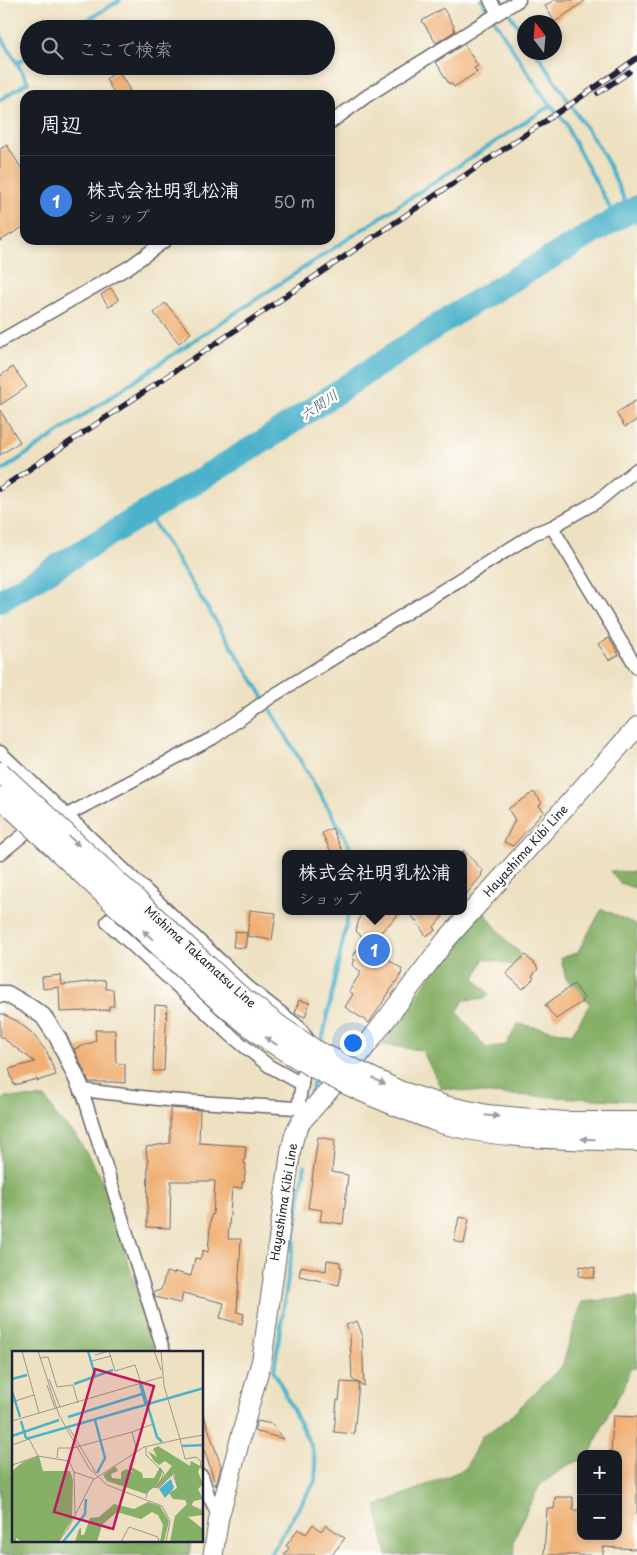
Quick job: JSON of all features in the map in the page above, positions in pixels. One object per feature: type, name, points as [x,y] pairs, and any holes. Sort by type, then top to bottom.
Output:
[{"type":"main road","name":"Hayashima Kibi Line","points":[[213,1555],[219,1517],[262,1359],[291,1149],[305,1108],[354,1062],[446,940],[637,727]]},
{"type":"main road","name":"Mishima Takamatsu Line","points":[[0,772],[238,994],[281,1027],[316,1050],[443,1114],[458,1127],[505,1134],[637,1141]]},
{"type":"main road","name":"Mishima Takamatsu Line","points":[[0,797],[226,1007],[270,1041],[310,1066],[354,1089],[393,1105],[443,1114],[565,1122],[637,1122]]},
{"type":"street","points":[[335,119],[367,96],[505,8],[490,0]]},
{"type":"street","points":[[0,341],[129,267],[159,245]]},
{"type":"street","points":[[0,854],[34,826],[67,815],[212,738],[266,700],[535,533],[552,527],[598,501],[637,469]]},
{"type":"street","points":[[552,527],[637,668]]},
{"type":"street","points":[[0,752],[248,987],[299,1027],[308,1040],[302,1084],[305,1108],[168,1100],[82,1090]]},
{"type":"street","points":[[142,886],[107,922],[234,1038],[268,1066],[302,1084]]},
{"type":"street","points":[[0,994],[7,994],[43,1016],[58,1038],[82,1090],[164,1351]]},
{"type":"street","points":[[204,1482],[219,1517]]},
{"type":"green space","points":[[610,871],[637,872],[637,889],[620,883]]},
{"type":"green space","points":[[602,909],[637,925],[637,1101],[491,1094],[441,1088],[422,1050],[382,1045],[455,941],[483,911],[509,944],[519,951],[520,959],[512,965],[484,958],[475,979],[489,994],[486,998],[464,1000],[457,1012],[486,1048],[506,1045],[518,1024],[572,1034],[590,1004],[566,979],[561,958],[577,953]]},
{"type":"green space","points":[[6,1097],[46,1098],[57,1118],[75,1134],[102,1179],[156,1351],[12,1351],[12,1542],[190,1542],[190,1555],[0,1555],[0,1102]]},
{"type":"green space","points":[[637,1297],[637,1368],[630,1368],[625,1385],[609,1412],[592,1450],[577,1450],[577,1462],[566,1466],[540,1485],[514,1540],[515,1555],[387,1555],[376,1506],[465,1469],[482,1436],[507,1420],[562,1366],[582,1302]]},
{"type":"building","points":[[554,0],[586,0],[562,17],[562,15],[551,15],[545,6]]},
{"type":"building","points":[[443,8],[455,31],[436,43],[422,21]]},
{"type":"building","points":[[464,44],[478,66],[474,68],[477,72],[454,87],[451,83],[449,84],[436,62]]},
{"type":"building","points":[[112,75],[121,75],[130,90],[112,90],[106,79]]},
{"type":"building","points":[[7,145],[20,166],[20,229],[0,241],[0,149]]},
{"type":"building","points":[[111,288],[119,300],[109,307],[101,295]]},
{"type":"building","points":[[165,303],[191,333],[179,343],[154,313]]},
{"type":"building","points":[[13,367],[27,387],[0,405],[0,376]]},
{"type":"building","points":[[637,400],[637,420],[625,427],[616,413]]},
{"type":"building","points":[[0,410],[20,442],[0,455]]},
{"type":"building","points":[[609,638],[619,655],[609,660],[598,644]]},
{"type":"building","points":[[534,792],[542,803],[539,806],[544,811],[513,846],[504,842],[515,820],[508,809]]},
{"type":"building","points":[[332,828],[342,850],[330,850],[322,833]]},
{"type":"building","points":[[467,854],[483,871],[482,875],[467,893]]},
{"type":"building","points":[[250,910],[276,913],[272,940],[247,936]]},
{"type":"building","points":[[360,915],[398,915],[369,944],[356,931]]},
{"type":"building","points":[[412,915],[444,915],[434,927],[436,930],[426,936]]},
{"type":"building","points":[[235,931],[247,933],[245,948],[233,947]]},
{"type":"building","points":[[363,941],[402,969],[402,973],[369,1023],[345,1007],[353,994],[349,991],[361,972],[352,965],[355,960],[352,958]]},
{"type":"building","points":[[525,955],[538,969],[532,976],[534,978],[523,989],[506,974]]},
{"type":"building","points":[[61,975],[62,985],[105,980],[106,989],[113,989],[114,1006],[109,1006],[109,1010],[60,1012],[59,987],[43,989],[42,977]]},
{"type":"building","points":[[574,984],[584,998],[582,1002],[556,1019],[545,1005]]},
{"type":"building","points":[[299,1000],[310,1003],[305,1017],[295,1013]]},
{"type":"building","points":[[155,1005],[167,1006],[164,1071],[153,1071]]},
{"type":"building","points":[[0,1013],[17,1021],[32,1033],[47,1052],[56,1075],[14,1085],[9,1069],[35,1062],[0,1036]]},
{"type":"building","points":[[95,1030],[115,1030],[116,1063],[125,1064],[125,1083],[89,1082],[74,1049],[96,1041]]},
{"type":"building","points":[[170,1108],[200,1110],[199,1143],[246,1146],[244,1183],[242,1182],[242,1188],[232,1188],[228,1239],[241,1239],[237,1312],[244,1314],[242,1324],[220,1318],[224,1303],[183,1293],[181,1303],[155,1297],[154,1292],[161,1290],[166,1272],[191,1276],[195,1258],[200,1259],[203,1250],[208,1252],[211,1215],[213,1215],[215,1181],[171,1181],[170,1228],[147,1227],[148,1159],[146,1147],[170,1143]]},
{"type":"building","points":[[318,1137],[335,1140],[332,1172],[348,1175],[343,1224],[320,1221],[322,1210],[308,1208]]},
{"type":"building","points":[[459,1217],[469,1219],[464,1244],[454,1241]]},
{"type":"building","points":[[327,1260],[340,1262],[340,1267],[342,1267],[339,1285],[299,1276],[301,1266],[326,1271]]},
{"type":"building","points":[[580,1266],[595,1268],[594,1278],[579,1276]]},
{"type":"building","points":[[357,1321],[362,1334],[364,1386],[352,1379],[350,1335],[346,1325]]},
{"type":"building","points":[[341,1382],[359,1383],[354,1434],[334,1432]]},
{"type":"building","points":[[204,1416],[221,1466],[216,1486],[204,1449]]},
{"type":"building","points":[[613,1416],[637,1417],[637,1549],[603,1547],[603,1555],[544,1555],[547,1508],[554,1509],[555,1497],[573,1497],[573,1510],[577,1510],[577,1540],[622,1540],[622,1450],[611,1450]]},
{"type":"building","points":[[257,1421],[272,1424],[284,1439],[254,1431]]},
{"type":"building","points":[[313,1524],[321,1531],[326,1525],[345,1538],[332,1555],[284,1555],[289,1548],[286,1546],[298,1529],[306,1534]]},
{"type":"waterway","points":[[88,20],[120,0]]},
{"type":"waterway","points":[[481,0],[543,96],[567,124],[570,134],[616,219]]},
{"type":"waterway","points":[[501,0],[517,25]]},
{"type":"waterway","points":[[0,34],[20,68]]},
{"type":"waterway","points":[[541,60],[604,155],[630,212],[637,222]]},
{"type":"waterway","points":[[0,100],[28,82],[24,75]]},
{"type":"waterway","points":[[0,472],[199,337],[551,105]]},
{"type":"waterway","name":"六間川","points":[[0,601],[265,440],[461,310],[637,207]]},
{"type":"waterway","points":[[147,512],[259,690],[351,850]]},
{"type":"waterway","points":[[321,1046],[348,915]]},
{"type":"waterway","points":[[311,1094],[315,1074]]},
{"type":"waterway","points":[[270,1555],[315,1481],[316,1466],[312,1448],[274,1371],[305,1165]]},
{"type":"railway","points":[[0,489],[637,58]]},
{"type":"railway","points":[[598,93],[629,72]]},
{"type":"place","name":"株式会社明乳松浦","points":[[374,950]]}]
